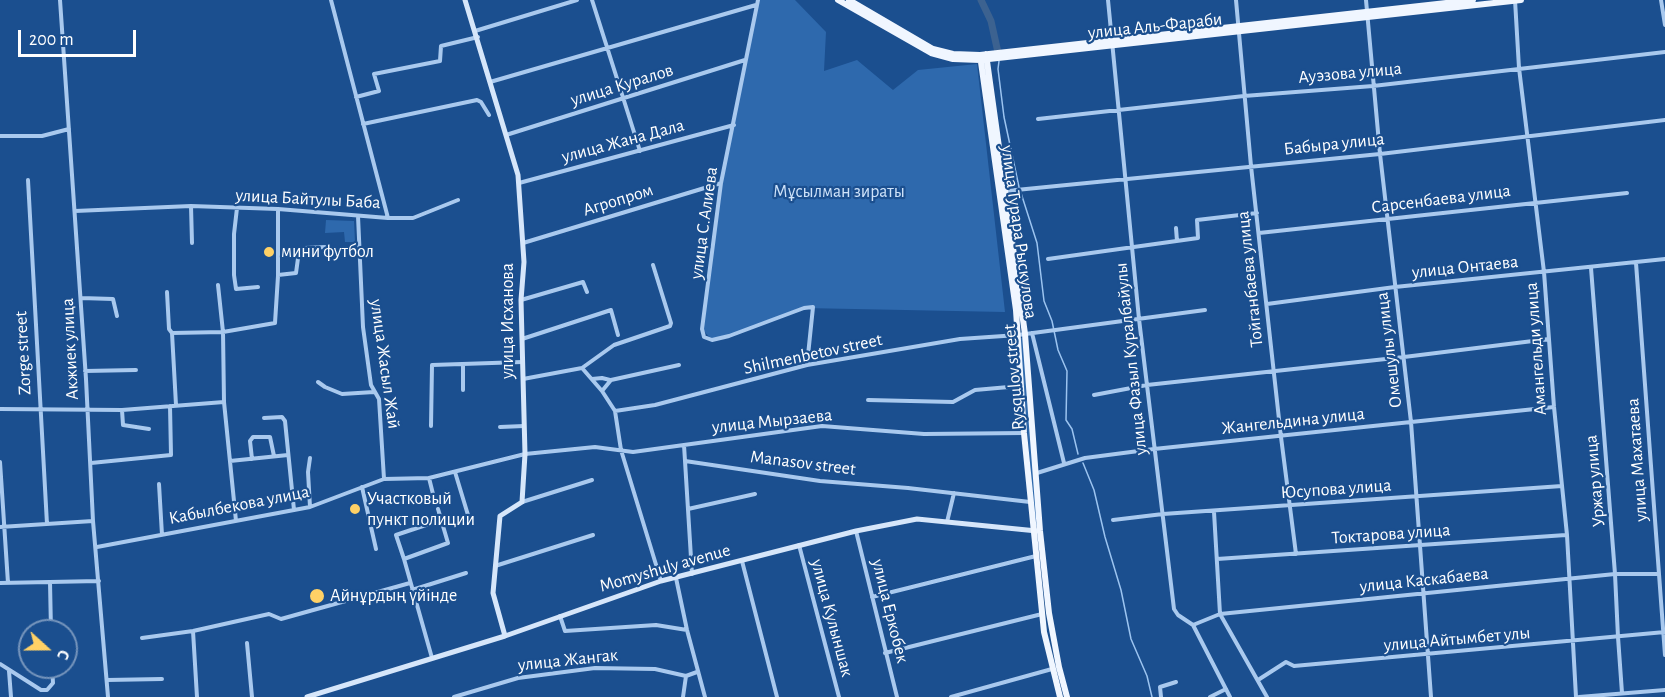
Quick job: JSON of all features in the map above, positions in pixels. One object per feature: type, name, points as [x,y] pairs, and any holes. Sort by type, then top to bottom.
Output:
[{"type":"main road","name":"улица Исханова","points":[[465,0],[519,183],[524,262],[521,300],[525,454],[522,502]]},
{"type":"main road","points":[[838,0],[931,53],[953,59],[987,57]]},
{"type":"main road","points":[[849,0],[933,48],[953,54],[987,57]]},
{"type":"main road","name":"улица Аль-Фараби","points":[[987,57],[1473,0]]},
{"type":"main road","name":"улица Аль-Фараби","points":[[1368,14],[1521,0]]},
{"type":"main road","name":"Rysqulov street","points":[[987,57],[1025,334],[1041,531],[1052,629],[1067,697]]},
{"type":"main road","name":"улица Турара Рыскулова","points":[[987,57],[1025,334],[1021,386],[1026,450]]},
{"type":"main road","name":"Rysqulov street","points":[[1026,450],[1032,531],[1044,632],[1060,697]]},
{"type":"main road","points":[[505,636],[493,593],[500,516],[522,502]]},
{"type":"main road","name":"Momyshuly avenue","points":[[307,697],[505,636],[661,581],[856,531],[917,519],[1041,531]]},
{"type":"main road","points":[[1044,632],[1052,629]]},
{"type":"street","name":"Акжиек улица","points":[[60,0],[81,298],[93,521],[108,697]]},
{"type":"street","name":"улица Байтулы Баба","points":[[75,211],[191,206],[278,209],[388,218],[331,0]]},
{"type":"street","points":[[356,97],[379,91],[374,74],[440,61],[441,46],[578,0]]},
{"type":"street","points":[[592,0],[640,151]]},
{"type":"street","name":"улица Фазыл Куралбайулы","points":[[1108,0],[1139,319],[1174,609],[1178,615],[1193,625],[1230,697]]},
{"type":"street","name":"Тойганбаева улица","points":[[1236,0],[1251,166],[1296,554]]},
{"type":"street","name":"Омешулы улица","points":[[1366,0],[1380,154],[1411,422],[1431,697]]},
{"type":"street","name":"Амангельди улица","points":[[1515,0],[1519,68],[1544,272],[1567,535],[1577,697]]},
{"type":"street","points":[[1661,0],[1665,25]]},
{"type":"street","points":[[490,82],[757,2]]},
{"type":"street","name":"улица С.Алиева","points":[[757,2],[721,183],[702,329],[705,337],[712,340],[729,336],[804,308],[813,307],[807,365]]},
{"type":"street","name":"Ауэзова улица","points":[[1038,119],[1244,96],[1373,86],[1665,52]]},
{"type":"street","name":"улица Куралов","points":[[506,135],[745,60]]},
{"type":"street","points":[[363,124],[477,100],[481,102],[489,115]]},
{"type":"street","name":"Бабыра улица","points":[[1006,191],[1380,154],[1665,120]]},
{"type":"street","name":"улица Жана Дала","points":[[519,183],[734,125]]},
{"type":"street","points":[[0,136],[42,136],[69,129]]},
{"type":"street","name":"Zorge street","points":[[28,180],[47,524]]},
{"type":"street","name":"Агропром","points":[[523,243],[721,183]]},
{"type":"street","name":"Сарсенбаева улица","points":[[1259,233],[1627,194]]},
{"type":"street","points":[[388,218],[413,218],[458,200]]},
{"type":"street","points":[[191,206],[192,243]]},
{"type":"street","points":[[237,208],[234,234],[236,289],[258,287]]},
{"type":"street","points":[[172,333],[223,332],[275,323],[278,209]]},
{"type":"street","points":[[1048,259],[1198,238],[1197,220],[1257,213]]},
{"type":"street","name":"улица Жасыл Жай","points":[[358,216],[363,327],[371,385],[379,399],[384,479]]},
{"type":"street","points":[[1176,228],[1177,241]]},
{"type":"street","points":[[278,275],[296,273],[298,251],[305,248],[326,247]]},
{"type":"street","name":"улица Онтаева","points":[[1267,304],[1395,287],[1665,259]]},
{"type":"street","name":"улица Махатаева","points":[[1636,263],[1665,655]]},
{"type":"street","points":[[523,379],[582,368],[614,345],[670,326],[653,265]]},
{"type":"street","name":"Уржар улица","points":[[1591,268],[1616,574],[1617,637],[1622,693]]},
{"type":"street","points":[[521,300],[583,282],[587,292]]},
{"type":"street","points":[[218,285],[223,332],[224,402],[236,521]]},
{"type":"street","points":[[167,292],[176,405]]},
{"type":"street","points":[[81,298],[113,299],[117,316]]},
{"type":"street","points":[[521,339],[611,310],[618,335]]},
{"type":"street","name":"Shilmenbetov street","points":[[615,411],[655,405],[807,365],[960,339],[1025,334],[1205,310]]},
{"type":"street","points":[[1025,334],[1064,463]]},
{"type":"street","points":[[1094,395],[1274,370],[1549,339]]},
{"type":"street","points":[[431,426],[432,365],[522,362]]},
{"type":"street","points":[[463,364],[463,390]]},
{"type":"street","points":[[592,379],[611,380],[679,365]]},
{"type":"street","points":[[582,368],[602,391],[615,411],[621,450],[661,581]]},
{"type":"street","points":[[85,371],[135,370]]},
{"type":"street","points":[[602,391],[611,380]]},
{"type":"street","points":[[318,382],[342,394],[374,392]]},
{"type":"street","points":[[868,400],[953,402],[975,390],[1021,386]]},
{"type":"street","points":[[0,410],[122,410],[224,402]]},
{"type":"street","points":[[91,464],[171,455],[170,406]]},
{"type":"street","name":"Жангельдина улица","points":[[1037,473],[1085,458],[1154,449],[1554,407]]},
{"type":"street","points":[[122,410],[123,425],[149,429]]},
{"type":"street","points":[[264,418],[282,417],[285,422],[294,510]]},
{"type":"street","points":[[500,427],[524,426]]},
{"type":"street","name":"улица Мырзаева","points":[[525,454],[595,447],[633,452],[822,426],[924,434],[1024,433]]},
{"type":"street","points":[[252,459],[250,441],[253,437],[270,437],[274,456]]},
{"type":"street","points":[[684,445],[692,574]]},
{"type":"street","points":[[230,461],[288,454]]},
{"type":"street","name":"Кабылбекова улица","points":[[97,547],[310,507],[384,479],[429,478],[525,454]]},
{"type":"street","points":[[310,458],[308,472],[310,507]]},
{"type":"street","name":"Manasov street","points":[[685,461],[820,481],[1030,502]]},
{"type":"street","points":[[0,462],[2,527],[8,583]]},
{"type":"street","points":[[454,472],[468,515]]},
{"type":"street","points":[[429,478],[434,498]]},
{"type":"street","points":[[522,502],[592,480]]},
{"type":"street","points":[[159,484],[162,535]]},
{"type":"street","name":"Юсупова улица","points":[[1113,520],[1163,514],[1562,486]]},
{"type":"street","points":[[362,488],[376,549]]},
{"type":"street","points":[[947,522],[954,493]]},
{"type":"street","points":[[688,509],[755,494]]},
{"type":"street","points":[[404,559],[448,543],[438,509]]},
{"type":"street","points":[[1214,512],[1220,614],[1267,697]]},
{"type":"street","points":[[432,659],[396,535],[441,520]]},
{"type":"street","points":[[2,527],[93,521]]},
{"type":"street","name":"улица Еркобек","points":[[856,531],[897,697]]},
{"type":"street","points":[[495,566],[593,535]]},
{"type":"street","name":"Токтарова улица","points":[[1217,560],[1567,535]]},
{"type":"street","name":"улица Кулыншак","points":[[799,546],[839,697]]},
{"type":"street","points":[[872,597],[1036,556]]},
{"type":"street","points":[[742,561],[777,697]]},
{"type":"street","points":[[412,590],[466,573]]},
{"type":"street","name":"улица Каскабаева","points":[[1193,625],[1220,614],[1616,574],[1659,574]]},
{"type":"street","points":[[676,578],[697,672],[705,697]]},
{"type":"street","points":[[0,583],[99,581]]},
{"type":"street","points":[[50,582],[51,619]]},
{"type":"street","points":[[142,638],[269,614],[281,620],[410,583]]},
{"type":"street","points":[[885,653],[1042,614]]},
{"type":"street","points":[[560,615],[565,631],[656,625],[687,630]]},
{"type":"street","points":[[193,630],[197,697]]},
{"type":"street","name":"улица Айтымбет улы","points":[[1258,680],[1286,662],[1294,666],[1664,632]]},
{"type":"street","points":[[247,643],[252,697]]},
{"type":"street","points":[[0,663],[18,676]]},
{"type":"street","name":"улица Жангак","points":[[454,697],[518,678],[595,668],[655,669],[686,676]]},
{"type":"street","points":[[951,697],[1052,669]]},
{"type":"street","points":[[9,671],[11,697]]},
{"type":"street","points":[[683,697],[686,676],[697,672]]},
{"type":"street","points":[[22,679],[41,690],[50,689],[53,679]]},
{"type":"street","points":[[107,680],[162,679]]},
{"type":"street","points":[[1161,697],[1160,687],[1176,682]]},
{"type":"street","points":[[1210,697],[1226,689]]},
{"type":"street","points":[[1577,697],[1665,690]]},
{"type":"green space","name":"Мұсылман зираты","points":[[758,0],[795,0],[826,32],[824,71],[857,60],[893,90],[918,70],[977,64],[1005,312],[804,308],[729,336],[712,340],[702,329],[721,183]]},
{"type":"green space","points":[[326,220],[354,221],[355,242],[345,242],[344,232],[325,233]]},
{"type":"green space","points":[[1020,338],[1023,338],[1039,526],[1035,526]]},
{"type":"waterway","points":[[981,0],[991,21],[999,57]]},
{"type":"waterway","points":[[999,61],[1004,117],[1019,187]]},
{"type":"waterway","points":[[1021,193],[1037,243],[1044,301],[1052,321],[1058,350],[1067,371],[1066,420],[1072,429],[1078,454]]},
{"type":"waterway","points":[[1083,463],[1094,490],[1121,590],[1131,639],[1147,676],[1152,697]]},
{"type":"place","name":"мини футбол","points":[[269,252]]},
{"type":"place","name":"Участковый пункт полиции","points":[[355,509]]},
{"type":"place","name":"Айнұрдың үйінде","points":[[317,596]]}]
